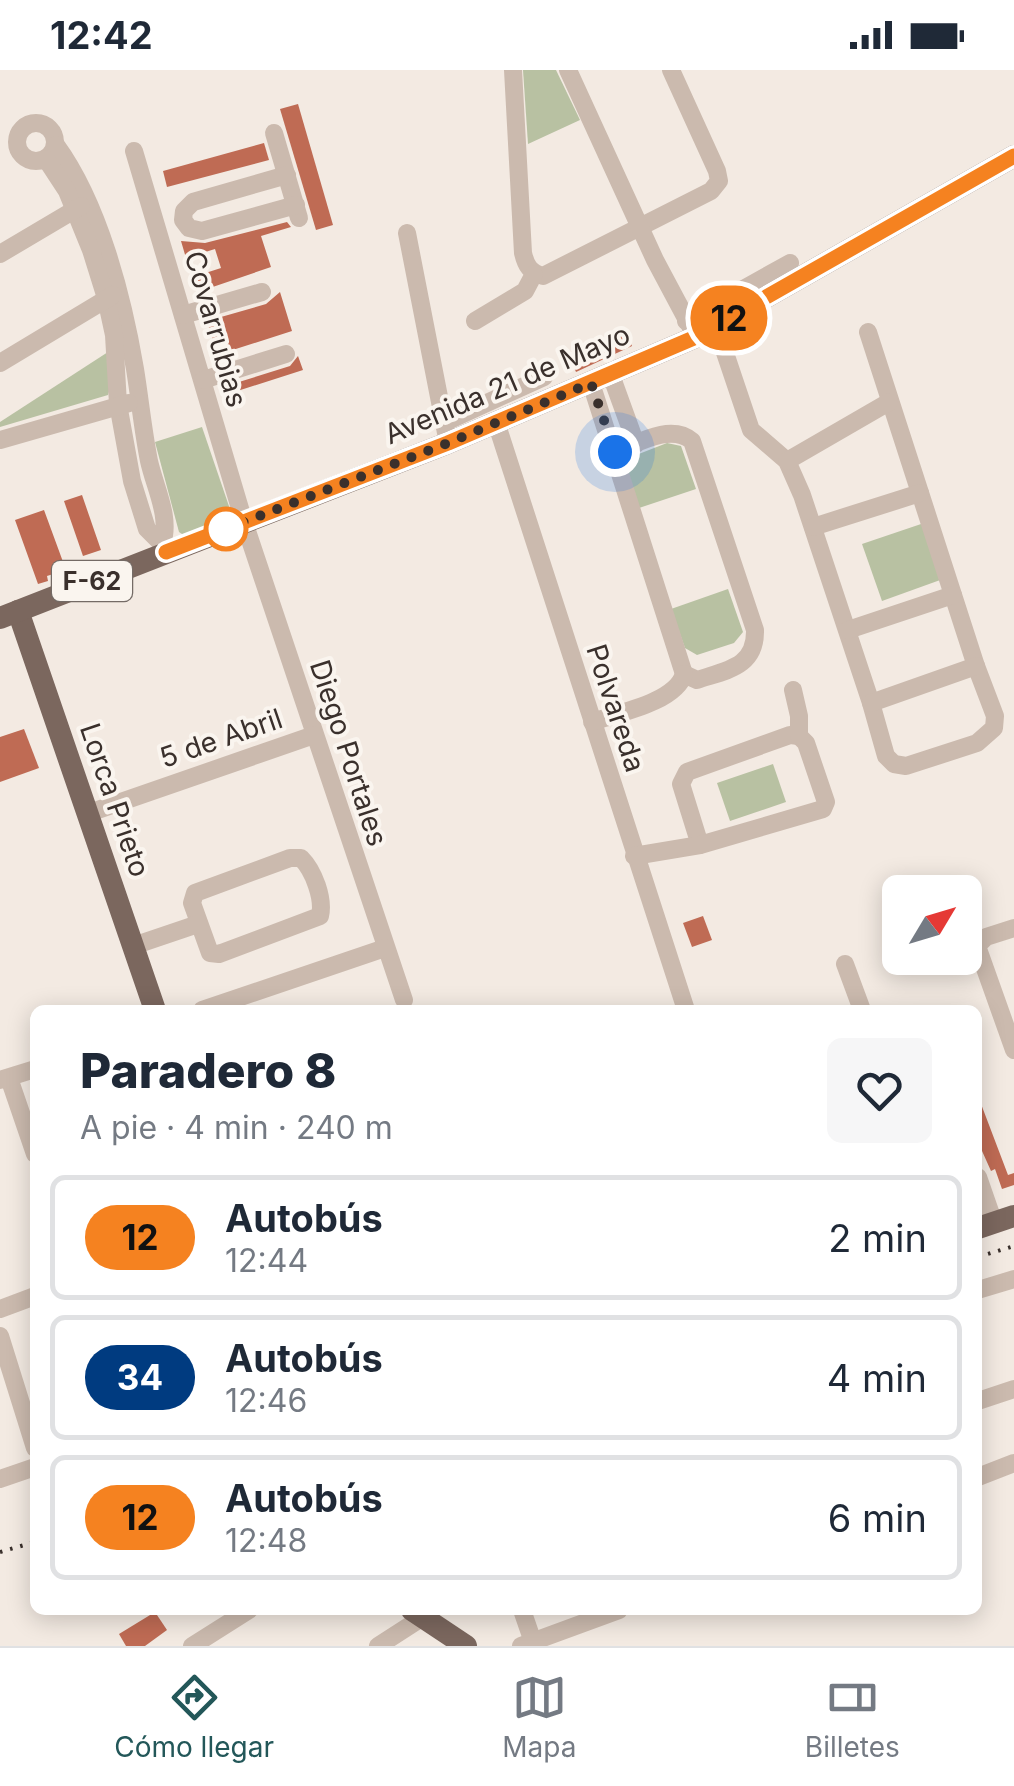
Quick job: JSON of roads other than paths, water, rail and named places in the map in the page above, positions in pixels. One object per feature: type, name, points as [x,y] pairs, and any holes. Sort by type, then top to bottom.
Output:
[{"type":"main road","name":"Avenida 21 de Mayo","points":[[164,548],[244,522],[446,433],[496,422],[601,379],[1012,163]]},
{"type":"main road","name":"F-62","points":[[9,614],[164,548]]},
{"type":"main road","name":"Lorca Prieto","points":[[9,614],[89,813],[153,1005]]},
{"type":"main road","points":[[420,1615],[466,1646]]},
{"type":"street","points":[[513,70],[522,253],[534,274],[552,274],[711,191],[719,181],[671,70]]},
{"type":"street","points":[[568,70],[642,228],[751,430],[786,462],[848,630],[886,756],[894,764],[906,766],[977,743],[994,728],[995,716],[868,332]]},
{"type":"street","points":[[51,152],[34,162],[9,142],[24,127],[37,123],[49,127],[51,152],[80,206],[112,296],[139,402],[165,522],[164,548]]},
{"type":"street","points":[[274,132],[298,211],[202,231],[189,228],[183,220],[186,206],[193,202],[287,175]]},
{"type":"street","name":"Covarrubias","points":[[134,151],[244,522]]},
{"type":"street","points":[[0,254],[80,206]]},
{"type":"street","points":[[158,228],[183,220]]},
{"type":"street","points":[[407,233],[446,433],[544,377]]},
{"type":"street","points":[[699,328],[790,263]]},
{"type":"street","points":[[475,321],[525,291],[534,274]]},
{"type":"street","points":[[183,315],[262,292]]},
{"type":"street","points":[[0,363],[112,296]]},
{"type":"street","points":[[112,296],[118,404],[132,481],[147,530],[164,548]]},
{"type":"street","points":[[202,380],[286,354]]},
{"type":"street","points":[[601,379],[636,444]]},
{"type":"street","points":[[592,722],[670,694],[681,685],[684,674],[615,452],[601,379]]},
{"type":"street","points":[[0,440],[118,404],[139,402]]},
{"type":"street","points":[[786,462],[889,402]]},
{"type":"street","name":"Polvareda","points":[[496,422],[684,1005]]},
{"type":"street","points":[[615,452],[672,432],[685,435],[696,447],[756,630],[753,651],[742,665],[698,680],[684,674]]},
{"type":"street","points":[[812,527],[920,493]]},
{"type":"street","name":"Diego Portales","points":[[244,522],[404,1000]]},
{"type":"street","points":[[848,630],[953,595]]},
{"type":"street","points":[[872,702],[976,666]]},
{"type":"street","points":[[793,690],[799,736]]},
{"type":"street","name":"5 de Abril","points":[[89,813],[314,735]]},
{"type":"street","points":[[634,856],[700,845],[823,809],[826,802],[806,743],[799,736],[790,735],[687,772],[682,784],[700,845]]},
{"type":"street","points":[[297,858],[308,865],[328,914],[214,954],[207,949],[198,924],[192,903],[195,892],[297,858]]},
{"type":"street","points":[[133,946],[198,924]]},
{"type":"street","points":[[1014,928],[986,937],[977,950],[1014,1050]]},
{"type":"street","points":[[217,1005],[385,948]]},
{"type":"street","points":[[845,964],[860,1005]]},
{"type":"street","points":[[995,1002],[1014,996]]},
{"type":"street","points":[[30,1071],[4,1079],[30,1142]]},
{"type":"street","points":[[982,1188],[995,1222]]},
{"type":"street","points":[[982,1289],[1014,1279]]},
{"type":"street","points":[[0,1308],[30,1298]]},
{"type":"street","points":[[0,1336],[30,1432]]},
{"type":"street","points":[[982,1400],[1014,1389]]},
{"type":"street","points":[[982,1476],[1014,1464]]},
{"type":"street","points":[[0,1479],[30,1469]]},
{"type":"street","points":[[192,1646],[242,1615]]},
{"type":"street","points":[[378,1646],[417,1615]]},
{"type":"street","points":[[523,1615],[527,1644],[601,1615]]},
{"type":"railway","points":[[982,1256],[1014,1246]]},
{"type":"railway","points":[[0,1552],[30,1543]]}]
